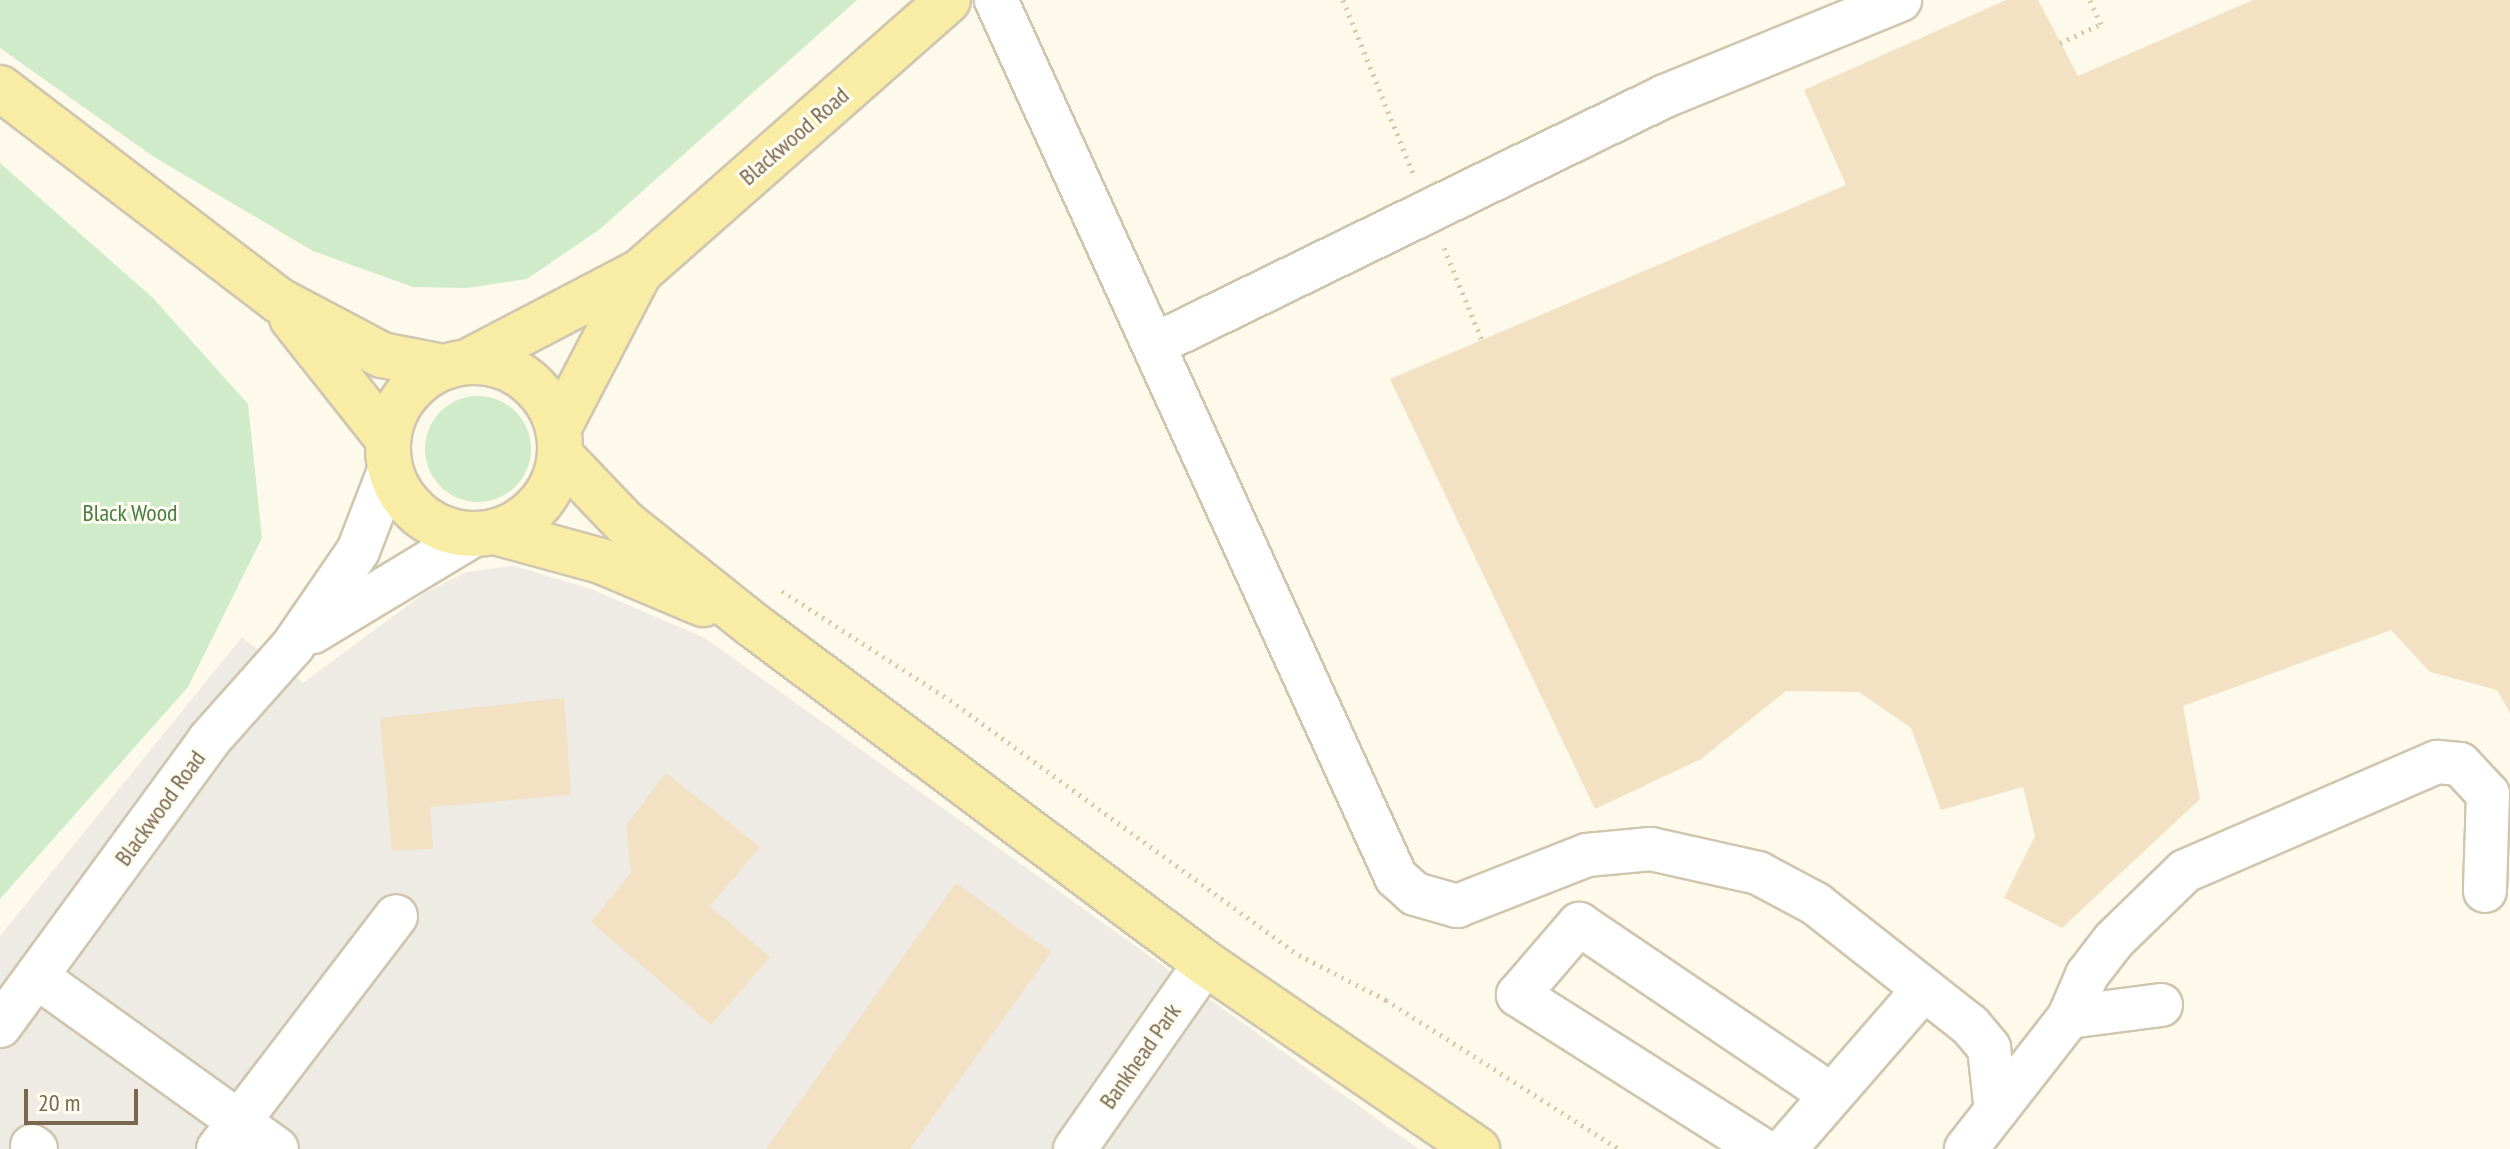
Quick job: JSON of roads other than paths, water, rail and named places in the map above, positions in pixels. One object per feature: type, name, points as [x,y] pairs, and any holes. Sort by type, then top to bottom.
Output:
[{"type":"main road","name":"Blackwood Road","points":[[641,271],[948,0]]},
{"type":"main road","points":[[0,88],[278,300],[382,355],[457,364],[526,379],[559,442],[625,523],[753,625],[1205,963],[1477,1149]]},
{"type":"main road","points":[[389,453],[405,395],[457,364],[641,271]]},
{"type":"main road","points":[[484,533],[540,504],[559,442],[641,271]]},
{"type":"main road","points":[[278,300],[389,453],[420,516],[601,561],[753,625]]},
{"type":"street","points":[[996,0],[1158,343],[1382,854],[1415,894],[1457,906],[1587,855],[1651,849],[1707,857],[1789,887],[1924,989],[1989,1048],[1996,1111]]},
{"type":"street","points":[[1158,343],[1427,206],[1665,96],[1900,0]]},
{"type":"street","name":"Blackwood Road","points":[[0,1026],[209,740],[292,647],[358,551],[389,453]]},
{"type":"street","name":"Blackwood Road","points":[[292,647],[484,533]]},
{"type":"street","points":[[1968,1148],[2069,1017],[2087,975],[2114,940],[2185,871],[2437,762],[2460,764],[2488,794],[2485,891]]},
{"type":"street","points":[[228,1135],[396,916]]},
{"type":"street","points":[[1761,1149],[1518,995],[1579,924],[1832,1095]]},
{"type":"street","name":"Bankhead Park","points":[[1075,1149],[1205,963]]},
{"type":"street","points":[[37,977],[228,1135],[277,1149]]},
{"type":"street","points":[[1785,1149],[1924,989]]},
{"type":"street","points":[[2069,1017],[2161,1005]]},
{"type":"park label","name":"Black Wood","points":[[130,513]]}]
